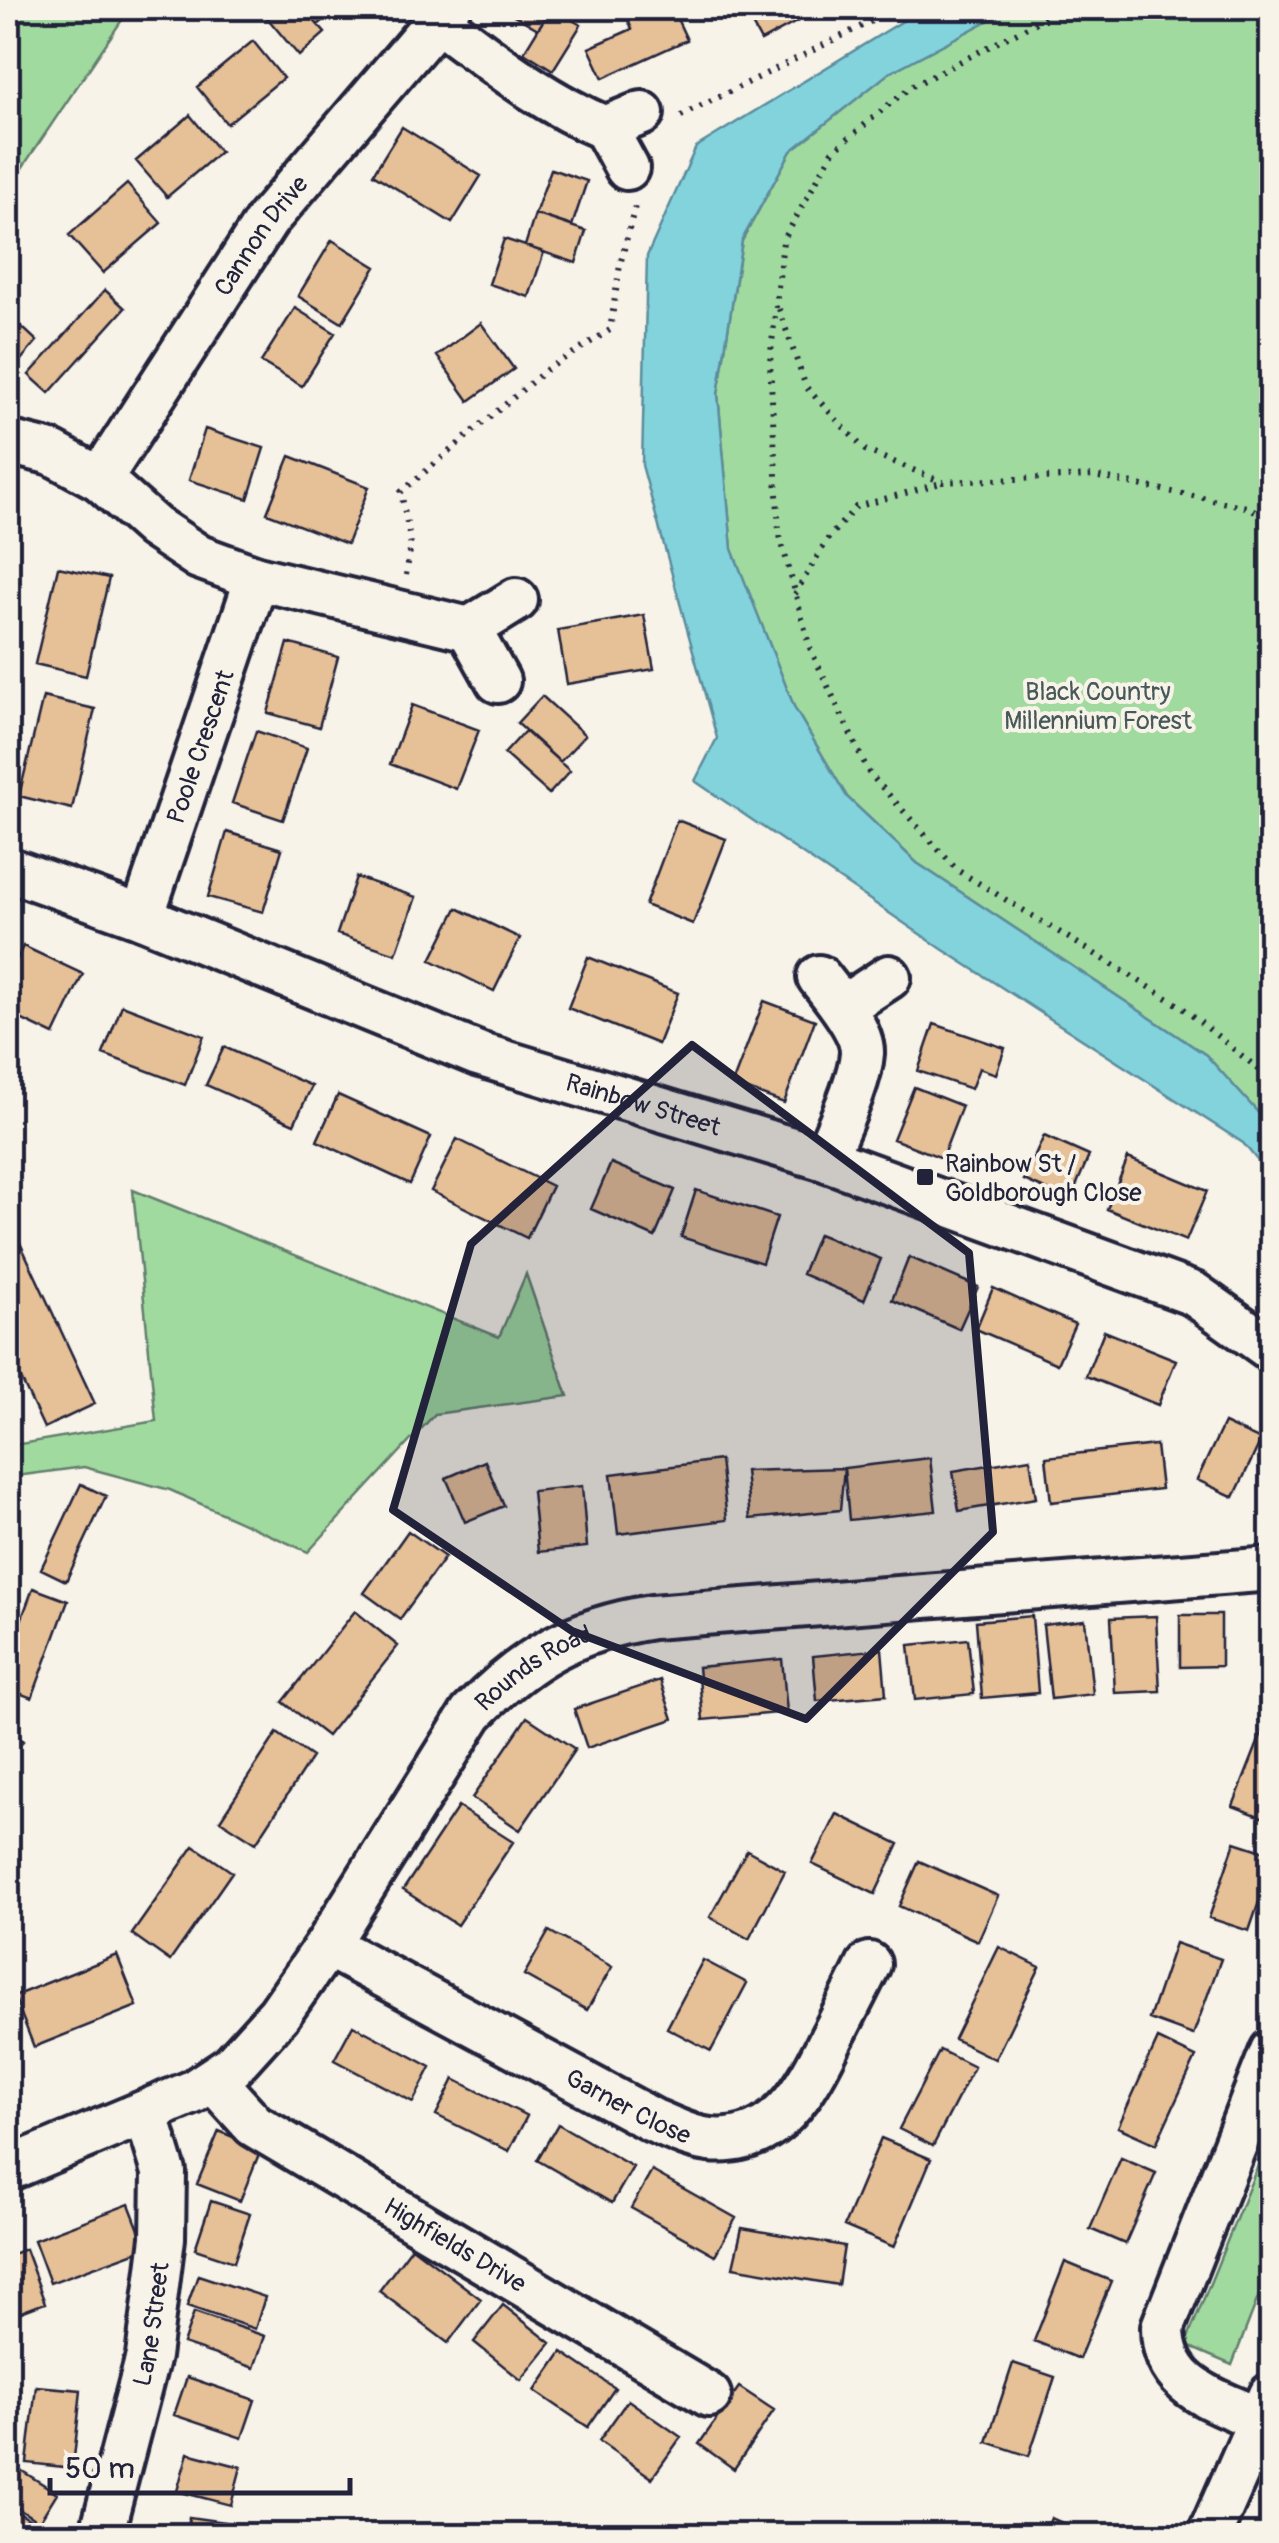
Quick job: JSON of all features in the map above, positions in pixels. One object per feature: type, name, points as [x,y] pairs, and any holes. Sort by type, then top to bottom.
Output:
[{"type":"street","points":[[443,14],[528,88],[576,116],[624,120],[626,168]]},
{"type":"street","name":"Cannon Drive","points":[[100,479],[267,220],[443,14]]},
{"type":"street","points":[[8,442],[52,453],[100,479],[154,528],[200,557],[257,578],[469,629],[498,681]]},
{"type":"street","name":"Poole Crescent","points":[[142,917],[257,578]]},
{"type":"street","points":[[469,629],[516,600]]},
{"type":"street","name":"Rainbow Street","points":[[8,869],[142,917],[478,1054],[825,1160],[1194,1294],[1272,1350]]},
{"type":"street","points":[[825,1160],[846,1108],[862,1050],[832,992],[889,977]]},
{"type":"street","name":"Rounds Road","points":[[8,2168],[214,2080],[249,2049],[327,1945],[472,1713],[532,1659],[590,1631],[652,1617],[1272,1569]]},
{"type":"street","name":"Garner Close","points":[[327,1945],[652,2120],[712,2140],[732,2140],[768,2128],[796,2103],[870,1964]]},
{"type":"street","points":[[1209,2536],[1264,2426],[1185,2383],[1169,2363],[1163,2346],[1163,2328],[1272,2051]]},
{"type":"street","name":"Highfields Drive","points":[[214,2080],[254,2126],[709,2394]]},
{"type":"street","name":"Lane Street","points":[[101,2536],[148,2356],[163,2238],[164,2172],[146,2112]]},
{"type":"path","points":[[624,120],[685,117],[898,8]]},
{"type":"path","points":[[1064,8],[909,88],[833,152],[784,241],[770,362],[779,532],[810,648],[870,773],[958,870],[1179,1005],[1272,1080]]},
{"type":"path","points":[[400,611],[411,545],[400,492],[546,370],[610,330],[620,265],[638,192],[626,168]]},
{"type":"path","points":[[777,303],[806,387],[865,450],[942,482]]},
{"type":"path","points":[[795,594],[829,536],[856,506],[942,482],[1094,476],[1247,506],[1272,519]]},
{"type":"highlighted area","points":[[692,1045],[969,1253],[993,1532],[806,1719],[572,1631],[393,1510],[471,1244]]},
{"type":"green space","points":[[8,8],[130,8],[8,189]]},
{"type":"green space","name":"Black Country Millennium Forest","points":[[1012,8],[1271,8],[1271,1127],[1206,1055],[917,863],[847,797],[795,709],[732,550],[718,394],[742,241],[791,151],[889,73]]},
{"type":"green space","points":[[133,1190],[499,1337],[526,1274],[568,1396],[435,1414],[308,1552],[170,1490],[84,1467],[8,1477],[8,1446],[156,1421]]},
{"type":"green space","points":[[1271,2133],[1271,2264],[1232,2365],[1185,2345]]},
{"type":"water","points":[[924,8],[1012,8],[889,73],[791,151],[742,240],[718,394],[732,549],[795,709],[847,797],[917,863],[1206,1055],[1271,1127],[1271,1177],[1243,1143],[942,949],[695,781],[717,738],[642,465],[647,256],[696,147]]},
{"type":"building","points":[[272,8],[303,8],[325,33],[299,56],[264,14]]},
{"type":"building","points":[[303,8],[339,8],[318,25]]},
{"type":"building","points":[[502,8],[551,8],[538,29]]},
{"type":"building","points":[[551,8],[581,25],[553,70],[524,52]]},
{"type":"building","points":[[638,8],[672,8],[687,40],[603,78],[589,48],[632,29],[625,13]]},
{"type":"building","points":[[743,8],[804,8],[809,15],[761,41]]},
{"type":"building","points":[[253,41],[283,78],[227,124],[197,87]]},
{"type":"building","points":[[190,115],[220,152],[167,197],[136,161]]},
{"type":"building","points":[[402,127],[481,176],[452,223],[373,174]]},
{"type":"building","points":[[551,169],[587,181],[572,226],[535,214]]},
{"type":"building","points":[[127,184],[161,223],[103,273],[69,235]]},
{"type":"building","points":[[535,214],[586,231],[576,263],[525,246]]},
{"type":"building","points":[[504,239],[544,252],[529,297],[489,284]]},
{"type":"building","points":[[332,240],[376,267],[342,323],[298,296]]},
{"type":"building","points":[[105,290],[125,308],[49,393],[29,375]]},
{"type":"building","points":[[295,308],[335,333],[302,386],[261,362]]},
{"type":"building","points":[[8,314],[37,341],[8,375]]},
{"type":"building","points":[[481,323],[514,369],[469,401],[437,356]]},
{"type":"building","points":[[205,429],[264,448],[248,499],[189,480]]},
{"type":"building","points":[[290,456],[369,487],[347,544],[267,513]]},
{"type":"building","points":[[58,567],[109,578],[86,676],[35,664]]},
{"type":"building","points":[[644,615],[654,669],[567,684],[558,630]]},
{"type":"building","points":[[288,643],[338,657],[319,727],[268,713]]},
{"type":"building","points":[[542,696],[585,735],[560,762],[517,723]]},
{"type":"building","points":[[43,697],[95,709],[72,809],[19,796]]},
{"type":"building","points":[[412,705],[479,730],[456,789],[390,764]]},
{"type":"building","points":[[256,731],[307,748],[283,820],[232,803]]},
{"type":"building","points":[[525,731],[570,771],[549,794],[504,754]]},
{"type":"building","points":[[677,820],[726,839],[693,924],[645,905]]},
{"type":"building","points":[[227,832],[282,849],[263,912],[208,897]]},
{"type":"building","points":[[356,877],[416,897],[396,954],[337,934]]},
{"type":"building","points":[[457,908],[520,938],[494,991],[431,960]]},
{"type":"building","points":[[23,946],[83,974],[54,1035],[8,1013],[8,979]]},
{"type":"building","points":[[588,957],[678,993],[658,1044],[568,1008]]},
{"type":"building","points":[[764,1001],[815,1020],[784,1103],[732,1084]]},
{"type":"building","points":[[122,1005],[204,1036],[185,1085],[103,1054]]},
{"type":"building","points":[[934,1024],[1005,1048],[996,1074],[979,1068],[971,1089],[918,1071]]},
{"type":"building","points":[[224,1047],[312,1086],[294,1124],[206,1085]]},
{"type":"building","points":[[914,1087],[962,1106],[942,1158],[893,1139]]},
{"type":"building","points":[[338,1095],[431,1137],[410,1184],[317,1141]]},
{"type":"building","points":[[1044,1136],[1089,1156],[1070,1200],[1024,1180]]},
{"type":"building","points":[[457,1139],[552,1186],[527,1238],[431,1191]]},
{"type":"building","points":[[1128,1158],[1207,1191],[1186,1241],[1107,1209]]},
{"type":"building","points":[[611,1163],[675,1190],[655,1237],[591,1209]]},
{"type":"building","points":[[696,1190],[777,1217],[762,1263],[681,1237]]},
{"type":"building","points":[[8,1217],[95,1404],[44,1428],[8,1351]]},
{"type":"building","points":[[818,1234],[881,1259],[864,1300],[802,1274]]},
{"type":"building","points":[[909,1257],[978,1287],[959,1329],[892,1300]]},
{"type":"building","points":[[993,1288],[1075,1324],[1057,1364],[976,1329]]},
{"type":"building","points":[[1104,1331],[1176,1360],[1158,1405],[1086,1376]]},
{"type":"building","points":[[1224,1423],[1261,1440],[1234,1497],[1197,1480]]},
{"type":"building","points":[[1156,1445],[1161,1489],[1051,1502],[1046,1457]]},
{"type":"building","points":[[930,1458],[936,1511],[849,1520],[844,1468]]},
{"type":"building","points":[[1030,1458],[1036,1498],[959,1511],[953,1471]]},
{"type":"building","points":[[720,1460],[727,1520],[618,1534],[611,1474]]},
{"type":"building","points":[[485,1461],[504,1506],[465,1522],[446,1478]]},
{"type":"building","points":[[844,1468],[840,1510],[750,1519],[745,1471]]},
{"type":"building","points":[[81,1484],[106,1496],[66,1581],[41,1569]]},
{"type":"building","points":[[582,1486],[587,1547],[538,1552],[532,1491]]},
{"type":"building","points":[[408,1531],[445,1557],[400,1619],[364,1593]]},
{"type":"building","points":[[33,1588],[68,1601],[32,1698],[8,1689],[8,1656]]},
{"type":"building","points":[[355,1611],[398,1646],[327,1736],[283,1702]]},
{"type":"building","points":[[1180,1615],[1221,1615],[1221,1666],[1180,1667]]},
{"type":"building","points":[[1032,1616],[1038,1693],[982,1698],[976,1621]]},
{"type":"building","points":[[1156,1616],[1160,1691],[1115,1693],[1111,1618]]},
{"type":"building","points":[[1085,1620],[1093,1694],[1051,1699],[1043,1625]]},
{"type":"building","points":[[968,1639],[974,1694],[915,1700],[909,1645]]},
{"type":"building","points":[[882,1649],[886,1695],[817,1701],[813,1656]]},
{"type":"building","points":[[782,1659],[787,1712],[703,1720],[698,1667]]},
{"type":"building","points":[[660,1680],[673,1719],[587,1748],[574,1709]]},
{"type":"building","points":[[527,1717],[575,1749],[520,1830],[472,1798]]},
{"type":"building","points":[[1267,1720],[1272,1722],[1272,1821],[1233,1806]]},
{"type":"building","points":[[8,1726],[23,1741],[8,1757]]},
{"type":"building","points":[[277,1733],[312,1757],[256,1843],[220,1820]]},
{"type":"building","points":[[458,1807],[513,1842],[457,1925],[403,1890]]},
{"type":"building","points":[[837,1814],[899,1844],[875,1894],[812,1864]]},
{"type":"building","points":[[1235,1842],[1272,1854],[1249,1931],[1209,1918]]},
{"type":"building","points":[[194,1846],[232,1872],[170,1961],[132,1934]]},
{"type":"building","points":[[747,1850],[785,1871],[749,1939],[710,1917]]},
{"type":"building","points":[[919,1861],[998,1896],[978,1941],[899,1906]]},
{"type":"building","points":[[549,1931],[612,1967],[587,2010],[524,1975]]},
{"type":"building","points":[[1175,1943],[1221,1959],[1193,2035],[1149,2019]]},
{"type":"building","points":[[999,1947],[1040,1967],[995,2059],[954,2039]]},
{"type":"building","points":[[117,1955],[137,2006],[34,2047],[14,1996]]},
{"type":"building","points":[[703,1960],[747,1983],[711,2051],[667,2028]]},
{"type":"building","points":[[353,2025],[431,2067],[413,2102],[334,2060]]},
{"type":"building","points":[[1158,2039],[1196,2057],[1156,2144],[1118,2127]]},
{"type":"building","points":[[940,2050],[974,2067],[933,2146],[899,2129]]},
{"type":"building","points":[[454,2079],[527,2116],[509,2151],[436,2115]]},
{"type":"building","points":[[558,2124],[633,2167],[612,2203],[537,2160]]},
{"type":"building","points":[[219,2131],[261,2149],[240,2201],[197,2184]]},
{"type":"building","points":[[881,2138],[931,2159],[894,2247],[844,2226]]},
{"type":"building","points":[[1121,2158],[1156,2173],[1125,2244],[1090,2229]]},
{"type":"building","points":[[652,2171],[736,2218],[715,2255],[631,2208]]},
{"type":"building","points":[[211,2201],[250,2214],[234,2262],[195,2249]]},
{"type":"building","points":[[129,2204],[146,2248],[50,2283],[34,2240]]},
{"type":"building","points":[[742,2228],[844,2246],[838,2285],[733,2267]]},
{"type":"building","points":[[412,2247],[481,2299],[448,2343],[379,2291]]},
{"type":"building","points":[[25,2249],[45,2303],[8,2317],[8,2256]]},
{"type":"building","points":[[1065,2262],[1111,2281],[1079,2359],[1034,2341]]},
{"type":"building","points":[[198,2275],[265,2297],[255,2329],[187,2306]]},
{"type":"building","points":[[503,2305],[551,2343],[521,2380],[474,2342]]},
{"type":"building","points":[[194,2312],[265,2336],[254,2368],[183,2344]]},
{"type":"building","points":[[562,2352],[615,2388],[588,2427],[535,2391]]},
{"type":"building","points":[[1013,2363],[1055,2377],[1029,2456],[987,2442]]},
{"type":"building","points":[[187,2377],[255,2400],[242,2438],[174,2415]]},
{"type":"building","points":[[36,2386],[81,2390],[73,2468],[27,2463]]},
{"type":"building","points":[[739,2387],[774,2410],[734,2469],[699,2444]]},
{"type":"building","points":[[628,2400],[681,2437],[652,2478],[599,2441]]},
{"type":"building","points":[[188,2453],[241,2467],[231,2505],[177,2491]]},
{"type":"building","points":[[11,2464],[57,2493],[39,2522],[8,2502]]},
{"type":"building","points":[[8,2507],[46,2529],[43,2536],[8,2536]]},
{"type":"building","points":[[189,2517],[239,2524],[237,2536],[186,2536]]},
{"type":"building","points":[[1051,2518],[1092,2536],[1044,2536]]},
{"type":"place","name":"Rainbow St / Goldborough Close","points":[[925,1177]]}]
